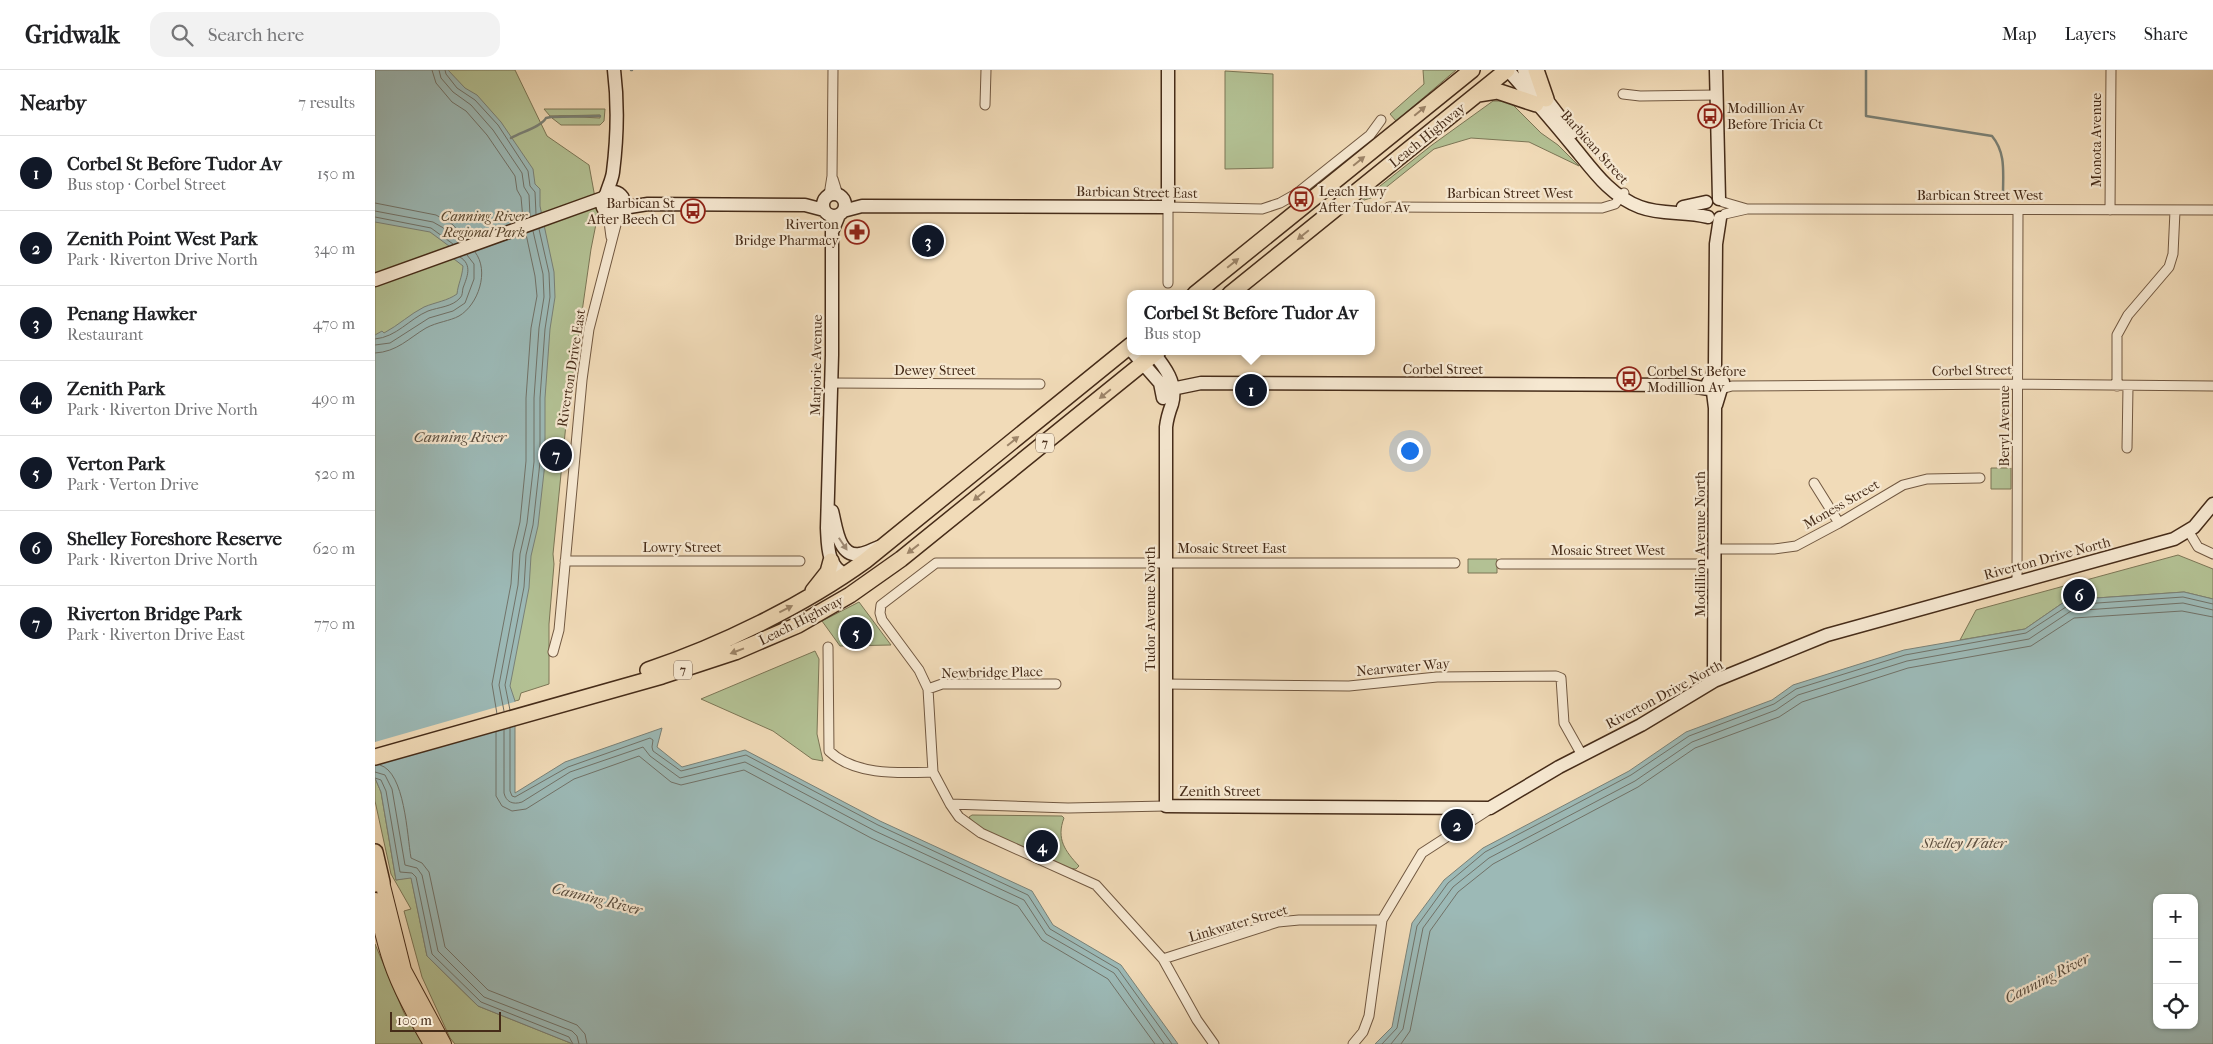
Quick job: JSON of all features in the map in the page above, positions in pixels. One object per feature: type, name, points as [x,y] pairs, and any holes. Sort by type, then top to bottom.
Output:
[{"type":"highway","name":"Leach Highway","points":[[1235,290],[1508,70]]},
{"type":"highway","points":[[1477,94],[1497,91],[1541,102],[1536,70]]},
{"type":"highway","name":"Leach Highway","points":[[1200,290],[1467,72]]},
{"type":"highway","name":"Leach Highway","points":[[375,757],[562,699],[670,662],[805,600],[846,575],[885,545],[1127,351]]},
{"type":"highway","name":"Leach Highway","points":[[375,748],[562,699],[662,676],[742,649],[798,625],[879,576],[1152,355]]},
{"type":"highway","points":[[805,600],[828,572],[831,561]]},
{"type":"highway","points":[[846,575],[858,580],[879,576]]},
{"type":"highway","points":[[375,852],[378,890]]},
{"type":"main road","points":[[378,890],[377,919],[393,971],[411,1009],[431,1044]]},
{"type":"main road","points":[[378,890],[404,970],[444,1044]]},
{"type":"street","name":"Riverton Drive East","points":[[553,652],[559,630],[582,380],[589,329],[611,240],[616,106],[613,70]]},
{"type":"street","name":"Marjorie Avenue","points":[[831,561],[828,549],[827,528],[833,205],[833,70]]},
{"type":"street","points":[[985,70],[985,105]]},
{"type":"street","points":[[1168,70],[1168,283]]},
{"type":"street","name":"Barbican Street","points":[[1508,70],[1541,102],[1623,195],[1641,207],[1655,210],[1693,213],[1715,209]]},
{"type":"street","name":"Barbican Street","points":[[1524,70],[1541,102]]},
{"type":"street","name":"Modillion Avenue North","points":[[1714,681],[1715,408],[1717,385],[1715,365],[1716,70]]},
{"type":"street","name":"Monota Avenue","points":[[2110,210],[2111,70]]},
{"type":"street","points":[[1623,94],[1640,96],[1717,95]]},
{"type":"street","name":"Barbican Street East","points":[[833,205],[1262,209],[1280,203],[1296,194],[1370,135],[1381,120]]},
{"type":"street","name":"Barbican Street West","points":[[1389,207],[1603,208],[1615,204],[1623,195]]},
{"type":"street","points":[[375,280],[574,208],[613,204],[833,205]]},
{"type":"street","name":"Barbican Street West","points":[[1715,209],[2213,210]]},
{"type":"street","name":"Beryl Avenue","points":[[2017,582],[2018,210]]},
{"type":"street","points":[[2117,386],[2117,336],[2128,315],[2169,267],[2173,254],[2175,211]]},
{"type":"street","name":"Tudor Avenue North","points":[[1152,355],[1166,386],[1167,412],[1165,444],[1166,806]]},
{"type":"street","name":"Dewey Street","points":[[830,383],[1040,384]]},
{"type":"street","name":"Corbel Street","points":[[1166,386],[1201,383],[2213,386]]},
{"type":"street","points":[[2127,448],[2128,387]]},
{"type":"street","name":"Moness Street","points":[[1715,549],[1774,549],[1796,546],[1903,485],[1927,478],[1980,478]]},
{"type":"street","points":[[1814,483],[1839,523]]},
{"type":"street","name":"Marjorie Avenue","points":[[829,499],[839,537],[846,550],[859,554],[885,545]]},
{"type":"street","name":"Riverton Drive North","points":[[1353,1044],[1363,1032],[1369,1016],[1382,920],[1422,853],[1490,808],[1582,755],[1641,725],[1714,681],[1827,635],[2174,539],[2189,532],[2213,504]]},
{"type":"street","points":[[2189,532],[2199,547],[2213,554]]},
{"type":"street","name":"Lowry Street","points":[[565,561],[800,561]]},
{"type":"street","points":[[831,561],[838,571],[846,575]]},
{"type":"street","name":"Mosaic Street East","points":[[929,689],[919,670],[882,620],[880,613],[881,605],[936,563],[1455,563]]},
{"type":"street","name":"Mosaic Street West","points":[[1501,564],[1714,564]]},
{"type":"street","points":[[828,647],[829,751],[837,759],[848,764],[874,770],[933,772]]},
{"type":"street","name":"Nearwater Way","points":[[1165,684],[1349,686],[1437,677],[1556,676],[1561,678],[1564,723],[1582,755]]},
{"type":"street","name":"Newbridge Place","points":[[929,689],[942,684],[1056,684]]},
{"type":"street","points":[[929,689],[933,772],[950,804],[959,816],[981,833],[1096,885],[1163,959],[1197,1020],[1214,1044]]},
{"type":"street","name":"Zenith Street","points":[[950,804],[1068,808],[1166,806],[1490,808]]},
{"type":"street","name":"Linkwater Street","points":[[1163,959],[1278,922],[1299,920],[1382,920]]},
{"type":"green space","name":"Canning River","points":[[375,70],[515,70],[547,136],[589,165],[598,214],[591,249],[566,424],[553,554],[554,564],[549,624],[549,684],[521,693],[519,700],[375,740]]},
{"type":"green space","points":[[1423,70],[1456,70],[1396,121],[1390,114],[1424,84]]},
{"type":"green space","points":[[1225,71],[1273,74],[1273,168],[1225,169]]},
{"type":"green space","points":[[1493,101],[1504,101],[1513,105],[1541,133],[1558,145],[1579,166],[1529,142],[1471,138],[1434,149],[1374,197],[1361,201],[1432,145]]},
{"type":"green space","points":[[544,109],[605,109],[604,121],[600,125],[561,125],[552,118],[560,116],[600,118],[600,115],[550,116]]},
{"type":"green space","points":[[1991,468],[2011,468],[2011,489],[1991,489]]},
{"type":"green space","points":[[2178,555],[2213,569],[2213,599],[2184,592],[2067,600],[2025,629],[1960,640],[1976,610]]},
{"type":"green space","points":[[1468,559],[1497,559],[1497,573],[1468,573]]},
{"type":"green space","points":[[859,602],[891,645],[840,646],[822,621]]},
{"type":"green space","points":[[815,651],[819,659],[817,734],[823,761],[812,759],[773,731],[701,699]]},
{"type":"green space","points":[[375,778],[381,792],[396,880],[411,877],[427,956],[478,1006],[573,1044],[455,1044],[450,1038],[422,977],[404,911],[411,909],[391,874],[375,801]]},
{"type":"green space","points":[[972,815],[1062,816],[1064,818],[1061,832],[1063,844],[1079,866],[1076,869],[1068,868],[998,837],[974,823],[969,817]]},
{"type":"green space","points":[[375,944],[404,1013],[423,1044],[375,1044]]},
{"type":"water","points":[[375,70],[448,70],[465,88],[477,95],[501,122],[533,169],[535,184],[540,189],[540,206],[554,272],[555,297],[550,329],[545,398],[545,463],[538,526],[531,556],[529,588],[510,686],[515,701],[515,793],[565,762],[662,728],[657,747],[682,767],[745,750],[880,821],[1032,891],[1053,925],[1121,965],[1178,1044],[573,1044],[478,1006],[427,956],[411,878],[396,880],[381,792],[375,778],[375,335],[395,327],[424,307],[457,294],[463,266],[454,259],[449,246],[430,232],[375,222]]},
{"type":"water","name":"Shelley Water","points":[[2184,592],[2213,599],[2213,1044],[1375,1044],[1392,1027],[1412,923],[1444,880],[1483,848],[1629,771],[1686,732],[1772,700],[1793,685],[1904,650],[2025,629],[2067,600]]},
{"type":"pier","points":[[518,701],[518,723],[375,763],[375,742]]},
{"type":"waterway","points":[[1866,70],[1866,116],[1992,136],[2002,156],[2003,194]]},
{"type":"waterway","points":[[511,138],[535,127],[546,118],[600,116]]},
{"type":"place","name":"Modillion Av Before Tricia Ct","points":[[1710,116]]},
{"type":"place","name":"Leach Hwy After Tudor Av","points":[[1301,199]]},
{"type":"place","name":"Barbican St After Beech Cl","points":[[693,211]]},
{"type":"place","name":"Riverton Bridge Pharmacy","points":[[857,232]]},
{"type":"place","name":"Penang Hawker","points":[[928,241]]},
{"type":"place","name":"Corbel St Before Modillion Av","points":[[1629,379]]},
{"type":"place","name":"Corbel St Before Tudor Av","points":[[1251,390]]},
{"type":"place","name":"Riverton Bridge Park","points":[[556,455]]},
{"type":"place","name":"Shelley Foreshore Reserve","points":[[2079,595]]},
{"type":"place","name":"Verton Park","points":[[856,633]]},
{"type":"place","name":"Zenith Point West Park","points":[[1457,825]]},
{"type":"place","name":"Zenith Park","points":[[1042,846]]},
{"type":"park label","name":"Canning River Regional Park","points":[[484,224]]}]
